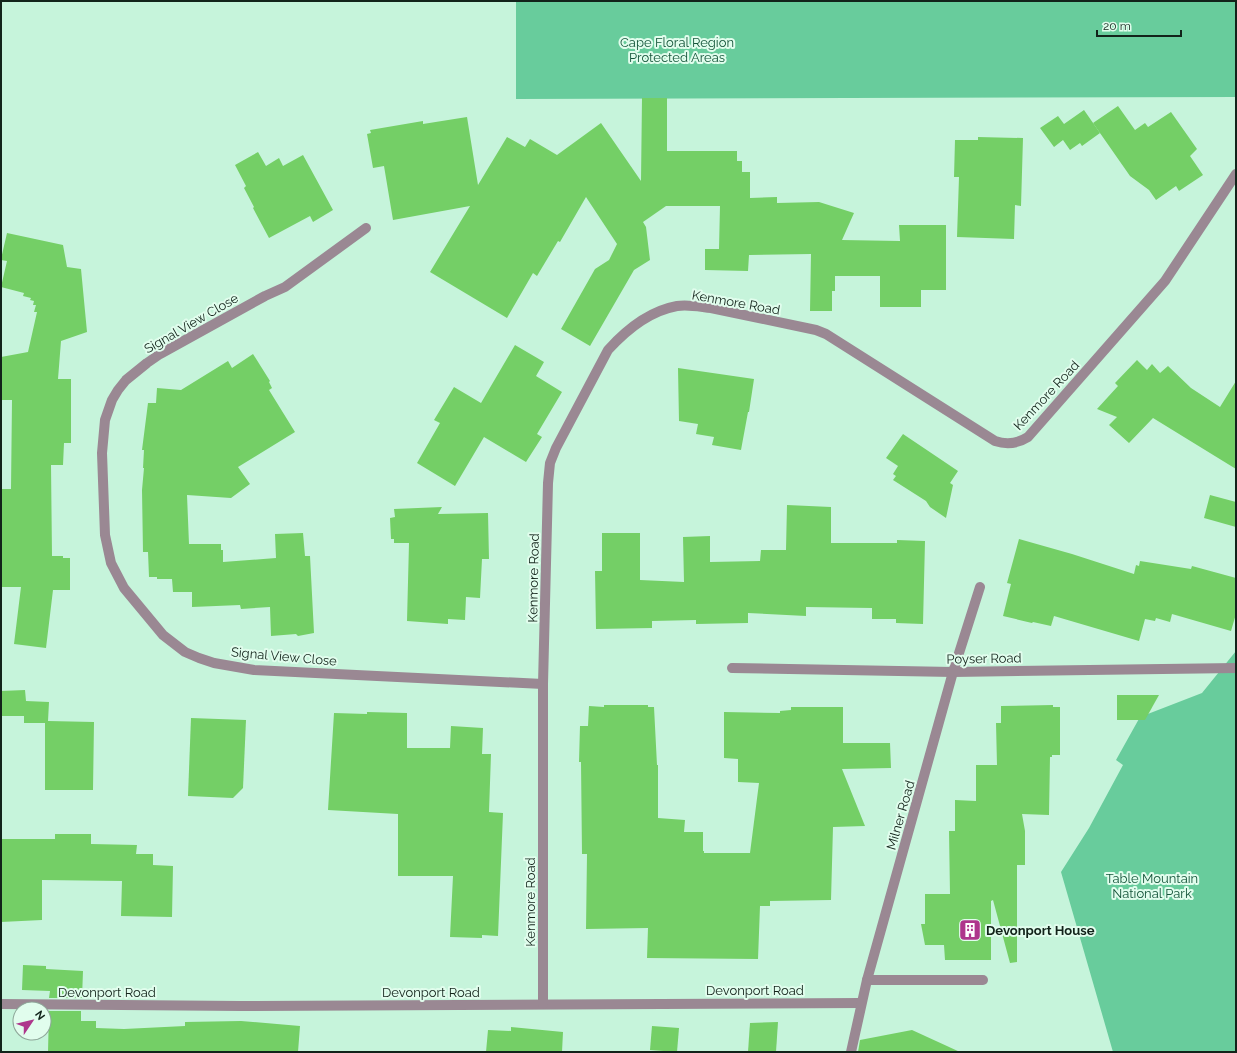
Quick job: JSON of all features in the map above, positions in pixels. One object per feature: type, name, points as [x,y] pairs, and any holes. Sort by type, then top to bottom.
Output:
[{"type":"street","name":"Kenmore Road","points":[[543,1004],[543,684],[548,483],[550,463],[556,448],[608,350],[620,337],[637,323],[656,313],[678,306],[696,306],[816,330],[826,334],[995,441],[1004,444],[1021,441],[1028,437],[1165,281],[1236,174]]},
{"type":"street","name":"Signal View Close","points":[[366,228],[285,287],[265,296],[160,354],[126,380],[118,390],[112,400],[105,420],[102,453],[105,535],[111,563],[124,588],[163,635],[185,652],[214,663],[254,670],[543,684]]},
{"type":"street","name":"Milner Road","points":[[851,1052],[867,980],[953,672],[980,587]]},
{"type":"street","name":"Poyser Road","points":[[732,668],[953,672],[1236,667]]},
{"type":"street","points":[[867,980],[983,980]]},
{"type":"street","name":"Devonport Road","points":[[1,1004],[249,1006],[861,1003]]},
{"type":"green space","name":"Cape Floral Region Protected Areas","points":[[516,1],[1236,1],[1236,97],[516,99]]},
{"type":"green space","name":"Table Mountain National Park","points":[[1236,651],[1236,1052],[1113,1052],[1061,872],[1089,828],[1123,765],[1116,760],[1140,717],[1202,693]]},
{"type":"building","points":[[642,98],[667,98],[667,151],[737,151],[737,161],[742,161],[742,172],[750,172],[750,198],[777,197],[777,203],[819,202],[854,213],[842,240],[900,241],[899,225],[946,225],[946,290],[921,290],[921,307],[880,307],[880,276],[835,276],[835,291],[832,291],[832,311],[810,311],[811,254],[749,255],[748,271],[705,270],[705,249],[719,249],[720,206],[666,206],[643,222],[646,227],[650,260],[634,270],[590,346],[561,329],[595,269],[609,260],[617,244],[586,197],[560,242],[558,241],[537,276],[533,273],[507,318],[430,272],[470,206],[393,220],[384,166],[373,168],[367,134],[371,133],[370,130],[423,121],[423,124],[467,117],[478,185],[507,137],[525,147],[530,139],[557,155],[601,123],[641,181]]},
{"type":"building","points":[[1118,106],[1135,130],[1145,123],[1148,127],[1171,112],[1197,149],[1190,156],[1203,175],[1179,191],[1176,186],[1156,200],[1149,190],[1130,176],[1093,123]]},
{"type":"building","points":[[1084,110],[1100,133],[1082,146],[1080,143],[1070,150],[1063,140],[1054,147],[1040,128],[1058,116],[1064,124]]},
{"type":"building","points":[[978,137],[1023,138],[1021,206],[1015,205],[1014,239],[957,237],[959,177],[954,177],[955,140],[978,140]]},
{"type":"building","points":[[258,152],[266,166],[279,158],[283,166],[303,155],[333,210],[313,222],[310,216],[269,238],[253,208],[254,207],[244,188],[246,186],[235,165]]},
{"type":"building","points":[[7,233],[63,245],[67,267],[81,269],[87,332],[61,341],[58,379],[71,379],[71,443],[64,443],[63,465],[51,465],[52,556],[63,556],[63,558],[70,558],[70,590],[53,590],[46,648],[14,644],[21,587],[1,587],[1,489],[11,489],[12,400],[1,400],[1,357],[28,352],[37,312],[34,312],[36,305],[33,305],[34,301],[30,300],[31,298],[23,296],[24,293],[1,287],[7,261],[1,259]]},
{"type":"building","points":[[515,345],[544,362],[536,376],[562,392],[537,434],[542,437],[526,462],[484,437],[455,486],[417,463],[440,423],[434,420],[454,387],[481,403]]},
{"type":"building","points":[[253,354],[270,381],[269,382],[272,388],[269,390],[295,432],[238,467],[250,484],[231,498],[187,495],[189,544],[221,544],[221,550],[223,550],[223,562],[276,558],[275,534],[303,533],[305,556],[310,556],[314,633],[298,636],[296,634],[271,636],[270,607],[241,609],[240,605],[192,607],[192,592],[173,592],[172,579],[157,579],[157,577],[149,577],[148,552],[143,552],[142,490],[144,450],[142,450],[148,403],[156,403],[157,388],[181,390],[228,361],[232,368]]},
{"type":"building","points":[[1137,360],[1147,370],[1152,364],[1160,373],[1168,366],[1191,388],[1220,407],[1236,381],[1236,469],[1153,418],[1129,443],[1109,425],[1117,417],[1097,409],[1118,386],[1115,383]]},
{"type":"building","points":[[678,368],[754,379],[741,450],[712,445],[714,437],[696,434],[698,424],[679,421]]},
{"type":"building","points":[[903,434],[958,471],[950,483],[953,485],[946,518],[930,507],[926,501],[893,480],[896,476],[893,474],[898,466],[886,458]]},
{"type":"building","points":[[1210,495],[1236,502],[1236,527],[1204,518]]},
{"type":"building","points":[[787,505],[831,507],[831,543],[897,543],[897,540],[925,541],[923,624],[896,623],[896,619],[872,619],[872,608],[806,607],[806,616],[748,613],[748,623],[696,624],[696,620],[652,621],[652,628],[596,629],[595,571],[602,571],[602,533],[640,533],[640,580],[684,582],[683,537],[710,536],[710,562],[760,561],[761,550],[786,550]]},
{"type":"building","points":[[442,507],[438,514],[488,513],[489,559],[482,559],[480,598],[466,597],[465,620],[448,619],[448,624],[407,621],[409,543],[394,543],[394,539],[391,539],[390,518],[395,517],[394,509]]},
{"type":"building","points":[[1019,539],[1134,574],[1136,565],[1139,566],[1140,561],[1191,569],[1192,566],[1236,578],[1236,614],[1231,631],[1172,614],[1170,622],[1156,618],[1155,621],[1145,619],[1139,641],[1054,616],[1051,626],[1003,616],[1011,584],[1007,583]]},
{"type":"building","points":[[25,690],[26,701],[49,702],[48,721],[94,722],[93,790],[45,790],[45,723],[24,723],[24,716],[1,716],[1,691]]},
{"type":"building","points":[[1117,695],[1159,695],[1145,720],[1117,720]]},
{"type":"building","points":[[604,705],[648,705],[648,707],[654,707],[658,765],[658,818],[685,820],[684,832],[703,832],[704,853],[750,853],[759,783],[738,782],[738,759],[724,758],[724,712],[780,713],[780,711],[791,710],[791,707],[843,707],[843,743],[890,743],[891,768],[842,769],[865,826],[833,827],[831,900],[770,901],[770,906],[760,906],[758,959],[647,958],[648,928],[586,929],[587,854],[582,854],[581,762],[579,762],[580,726],[588,726],[589,706],[604,707]]},
{"type":"building","points":[[1053,705],[1053,707],[1060,707],[1060,755],[1052,755],[1052,757],[1050,757],[1049,815],[1022,814],[1025,831],[1025,865],[1017,865],[1017,962],[1010,963],[993,900],[991,901],[991,960],[945,960],[944,945],[925,945],[921,924],[925,924],[925,894],[950,894],[949,831],[955,831],[955,800],[976,801],[976,765],[997,765],[996,723],[1001,723],[1001,706]]},
{"type":"building","points":[[367,712],[407,713],[407,748],[450,748],[451,726],[483,728],[482,754],[491,754],[489,812],[503,813],[498,936],[482,935],[482,938],[450,937],[453,876],[398,876],[398,814],[328,810],[334,713],[367,714]]},
{"type":"building","points":[[191,718],[246,720],[243,788],[233,798],[188,796]]},
{"type":"building","points":[[55,834],[91,834],[91,844],[137,845],[136,854],[153,854],[153,865],[173,866],[172,917],[121,916],[122,881],[42,880],[42,920],[1,922],[1,839],[55,839]]},
{"type":"building","points":[[23,965],[46,966],[46,969],[83,971],[82,998],[49,998],[50,991],[22,990]]},
{"type":"building","points":[[52,1011],[81,1011],[81,1021],[96,1021],[96,1028],[124,1029],[185,1026],[185,1022],[241,1021],[300,1026],[298,1052],[48,1052],[48,1041],[52,1041]]},
{"type":"building","points":[[778,1022],[776,1052],[748,1052],[750,1023]]},
{"type":"building","points":[[652,1026],[679,1028],[677,1052],[650,1050]]},
{"type":"building","points":[[511,1027],[563,1032],[562,1052],[486,1052],[488,1030],[511,1031]]},
{"type":"building","points":[[912,1030],[960,1052],[858,1052],[860,1040]]},
{"type":"place","name":"Devonport House","points":[[970,930]]}]
